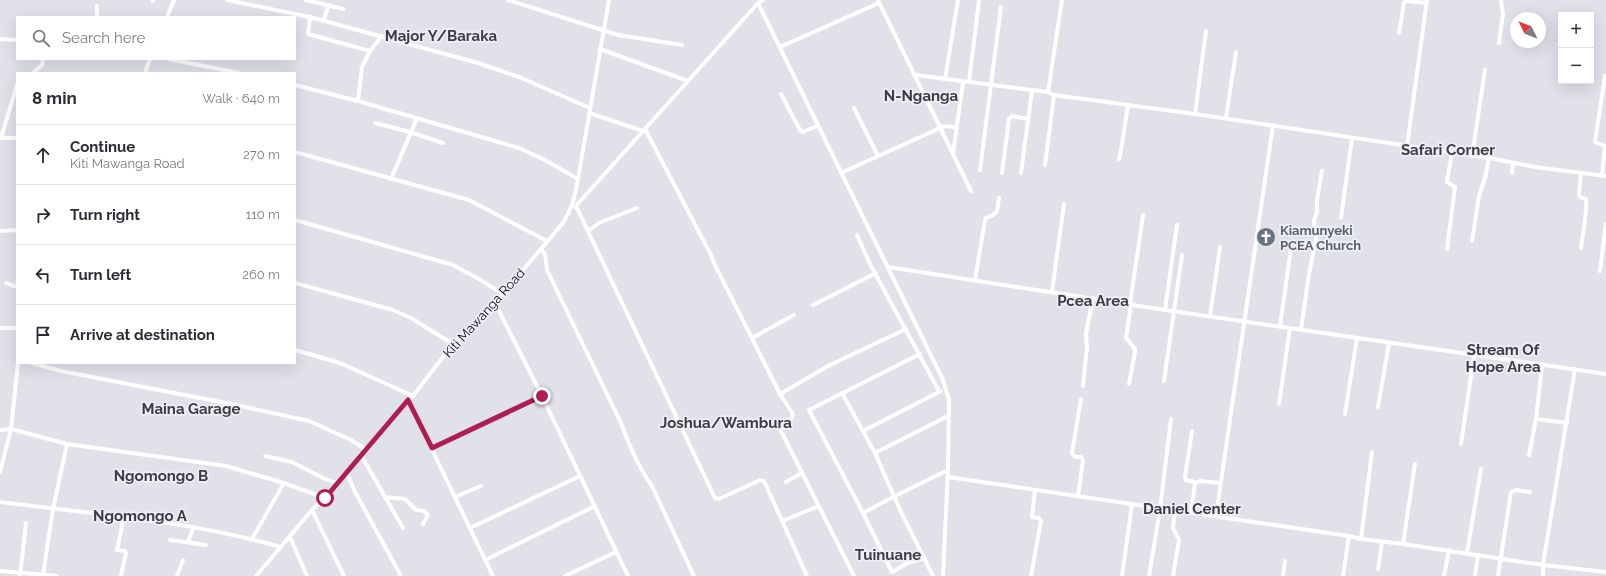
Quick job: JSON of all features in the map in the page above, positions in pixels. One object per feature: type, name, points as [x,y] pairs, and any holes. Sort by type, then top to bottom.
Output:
[{"type":"street","points":[[167,16],[174,0]]},
{"type":"street","points":[[227,0],[310,17],[492,68],[519,77],[590,108]]},
{"type":"street","points":[[306,0],[343,9]]},
{"type":"street","points":[[508,0],[618,35],[682,45]]},
{"type":"street","name":"Kiti Mawanga Road","points":[[256,576],[413,396],[453,344],[503,294],[548,241],[569,213],[575,198],[609,0]]},
{"type":"street","points":[[569,213],[758,3],[763,0]]},
{"type":"street","points":[[945,79],[958,0]]},
{"type":"street","points":[[969,82],[979,0]]},
{"type":"street","points":[[1048,92],[1062,0]]},
{"type":"street","points":[[1499,43],[1502,14],[1501,0]]},
{"type":"street","points":[[780,47],[878,1],[971,191]]},
{"type":"street","points":[[1399,33],[1404,3],[1406,1],[1427,1],[1407,146]]},
{"type":"street","points":[[758,3],[817,126],[888,267],[946,389],[949,400],[948,477],[943,576]]},
{"type":"street","points":[[323,21],[329,5]]},
{"type":"street","points":[[97,6],[97,16]]},
{"type":"street","points":[[980,170],[1001,7]]},
{"type":"street","points":[[310,17],[308,34],[310,36],[335,40],[370,51]]},
{"type":"street","points":[[1194,114],[1206,31]]},
{"type":"street","points":[[358,101],[362,67],[370,51],[382,36]]},
{"type":"street","points":[[0,38],[16,40]]},
{"type":"street","points":[[600,49],[688,81]]},
{"type":"street","points":[[1226,118],[1236,52]]},
{"type":"street","points":[[34,72],[42,65],[43,60]]},
{"type":"street","points":[[145,72],[150,60]]},
{"type":"street","points":[[174,60],[234,72]]},
{"type":"street","points":[[1472,156],[1485,70]]},
{"type":"street","points":[[915,75],[991,86],[1048,92],[1054,95],[1226,118],[1604,176],[1605,146],[1595,142],[1605,76]]},
{"type":"street","points":[[953,155],[963,82]]},
{"type":"street","points":[[296,85],[358,101],[519,148],[545,160],[578,179]]},
{"type":"street","points":[[16,88],[1,138],[16,138]]},
{"type":"street","points":[[1021,174],[1032,91]]},
{"type":"street","points":[[781,94],[800,130],[804,132],[817,126]]},
{"type":"street","points":[[1045,165],[1054,95]]},
{"type":"street","points":[[1119,159],[1122,151],[1128,105]]},
{"type":"street","points":[[854,108],[878,156]]},
{"type":"street","points":[[589,113],[644,130],[711,255],[780,394],[793,414],[791,419],[780,424],[782,431],[854,576]]},
{"type":"street","points":[[1002,173],[1009,119],[1012,116],[1028,119]]},
{"type":"street","points":[[391,179],[417,118]]},
{"type":"street","points":[[375,123],[410,132],[443,143]]},
{"type":"street","points":[[1216,516],[1273,125]]},
{"type":"street","points":[[841,173],[939,127],[957,127]]},
{"type":"street","points":[[1341,218],[1352,138]]},
{"type":"street","points":[[296,152],[469,200],[548,241]]},
{"type":"street","points":[[1447,249],[1455,187],[1449,185],[1447,182],[1452,152]]},
{"type":"street","points":[[1472,241],[1479,196],[1486,178],[1489,158]]},
{"type":"street","points":[[1512,173],[1513,163]]},
{"type":"street","points":[[1301,329],[1316,238],[1314,221],[1317,212],[1317,200],[1322,171]]},
{"type":"street","points":[[1581,173],[1579,194],[1580,197],[1586,199],[1587,202],[1581,248]]},
{"type":"street","points":[[975,280],[985,220],[986,218],[994,216],[997,213],[999,198]]},
{"type":"street","points":[[1052,292],[1064,204]]},
{"type":"street","points":[[576,206],[715,498],[720,498],[762,480],[807,576]]},
{"type":"street","points":[[588,231],[599,223],[637,208]]},
{"type":"street","points":[[1129,384],[1135,349],[1126,338],[1143,215]]},
{"type":"street","points":[[296,220],[453,265],[503,294]]},
{"type":"street","points":[[1600,271],[1606,224]]},
{"type":"street","points":[[1165,310],[1177,226]]},
{"type":"street","points":[[0,231],[16,230]]},
{"type":"street","points":[[857,235],[939,391]]},
{"type":"street","points":[[1210,316],[1220,248]]},
{"type":"street","points":[[541,249],[545,254],[546,270],[621,423],[627,441],[656,495],[694,576]]},
{"type":"street","points":[[1280,326],[1291,249]]},
{"type":"street","points":[[1164,381],[1182,255]]},
{"type":"street","points":[[888,267],[1165,310],[1606,374]]},
{"type":"street","points":[[813,305],[876,273]]},
{"type":"street","points":[[6,283],[16,287]]},
{"type":"street","points":[[296,283],[393,310],[411,318],[453,344]]},
{"type":"street","points":[[1083,386],[1087,347],[1086,334],[1093,298]]},
{"type":"street","points":[[495,303],[542,396],[628,576]]},
{"type":"street","points":[[752,338],[794,315]]},
{"type":"street","points":[[0,328],[16,328]]},
{"type":"street","points":[[1279,404],[1290,328]]},
{"type":"street","points":[[780,394],[830,365],[906,329]]},
{"type":"street","points":[[1345,414],[1357,338]]},
{"type":"street","points":[[1378,407],[1389,343]]},
{"type":"street","points":[[296,350],[340,363],[413,396]]},
{"type":"street","points":[[920,354],[809,410],[893,574],[908,563],[924,558]]},
{"type":"street","points":[[1461,444],[1474,356]]},
{"type":"street","points":[[0,472],[11,430],[18,364]]},
{"type":"street","points":[[36,364],[61,371],[236,405],[309,421],[351,440],[367,450]]},
{"type":"street","points":[[1529,454],[1536,419],[1542,365]]},
{"type":"street","points":[[1543,576],[1543,565],[1575,369]]},
{"type":"street","points":[[863,431],[939,391],[946,389]]},
{"type":"street","points":[[842,393],[875,453],[901,512],[933,576]]},
{"type":"street","points":[[432,448],[542,396]]},
{"type":"street","points":[[1078,496],[1083,460],[1081,457],[1074,457],[1072,453],[1081,399]]},
{"type":"street","points":[[408,400],[493,576]]},
{"type":"street","points":[[875,453],[948,416]]},
{"type":"street","points":[[1148,576],[1160,508],[1171,419]]},
{"type":"street","points":[[1536,419],[1567,423]]},
{"type":"street","points":[[0,430],[11,430],[67,444],[226,466],[284,483],[325,498]]},
{"type":"street","points":[[1192,431],[1186,480],[1195,483],[1200,481],[1221,483]]},
{"type":"street","points":[[43,575],[53,509],[67,444]]},
{"type":"street","points":[[1361,539],[1372,452]]},
{"type":"street","points":[[265,456],[292,462],[336,483]]},
{"type":"street","points":[[361,456],[403,528]]},
{"type":"street","points":[[1403,544],[1415,464]]},
{"type":"street","points":[[1467,553],[1481,469]]},
{"type":"street","points":[[863,513],[948,470]]},
{"type":"street","points":[[347,473],[401,576]]},
{"type":"street","points":[[786,482],[802,473]]},
{"type":"street","points":[[470,528],[580,476]]},
{"type":"street","points":[[948,477],[1192,512],[1361,539],[1448,550],[1603,573]]},
{"type":"street","points":[[252,539],[284,483]]},
{"type":"street","points":[[1192,512],[1195,483]]},
{"type":"street","points":[[455,497],[481,486]]},
{"type":"street","points":[[1031,576],[1041,521],[1039,518],[1032,517],[1035,490]]},
{"type":"street","points":[[1498,576],[1511,492],[1516,490],[1530,492]]},
{"type":"street","points":[[385,497],[405,499],[416,510],[424,511],[428,516],[423,524]]},
{"type":"street","points":[[0,502],[193,528],[252,539],[281,547]]},
{"type":"street","points":[[1122,576],[1132,504]]},
{"type":"street","points":[[485,560],[595,506]]},
{"type":"street","points":[[782,521],[818,506]]},
{"type":"street","points":[[312,510],[344,576]]},
{"type":"street","points":[[1173,576],[1179,540],[1173,528],[1175,510]]},
{"type":"street","points":[[121,576],[126,553],[125,551],[117,550],[124,518]]},
{"type":"street","points":[[20,574],[22,546],[26,523]]},
{"type":"street","points":[[188,542],[193,528]]},
{"type":"street","points":[[1343,576],[1349,536]]},
{"type":"street","points":[[290,537],[307,576]]},
{"type":"street","points":[[170,540],[206,545]]},
{"type":"street","points":[[1378,569],[1382,542]]},
{"type":"street","points":[[1444,576],[1448,550]]},
{"type":"street","points":[[565,576],[616,552]]},
{"type":"street","points":[[1475,576],[1478,555]]},
{"type":"street","points":[[177,576],[183,560]]},
{"type":"street","points":[[1283,576],[1285,560]]},
{"type":"street","points":[[0,571],[20,574],[57,576]]},
{"type":"place","name":"Kiamunyeki PCEA Church","points":[[1266,237]]},
{"type":"district","name":"Major Y/Baraka","points":[[441,36]]},
{"type":"district","name":"N-Nganga","points":[[921,96]]},
{"type":"district","name":"Safari Corner","points":[[1448,150]]},
{"type":"district","name":"Pcea Area","points":[[1093,301]]},
{"type":"district","name":"Stream Of Hope Area","points":[[1503,358]]},
{"type":"district","name":"Maina Garage","points":[[191,409]]},
{"type":"district","name":"Joshua/Wambura","points":[[726,423]]},
{"type":"district","name":"Ngomongo B","points":[[161,476]]},
{"type":"district","name":"Daniel Center","points":[[1192,509]]},
{"type":"district","name":"Ngomongo A","points":[[140,516]]},
{"type":"district","name":"Tuinuane","points":[[888,555]]},
{"type":"route","points":[[325,498],[336,483],[367,450],[408,400],[432,448],[542,396]]}]
